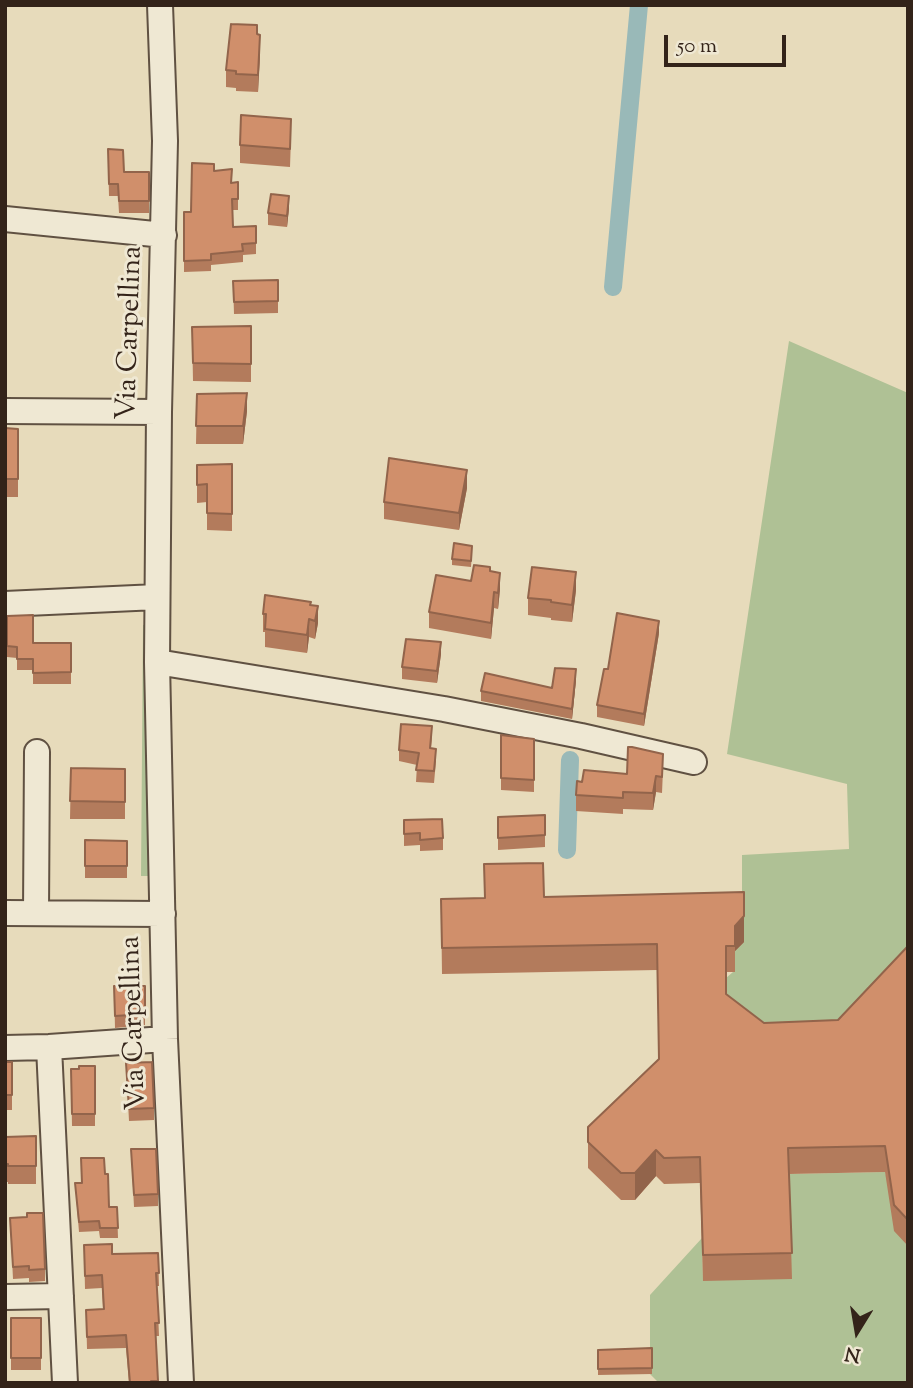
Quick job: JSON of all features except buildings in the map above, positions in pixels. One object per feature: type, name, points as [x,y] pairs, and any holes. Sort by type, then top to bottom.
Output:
[{"type":"street","name":"Via Carpellina","points":[[160,5],[165,141],[157,662],[165,1039],[181,1383]]},
{"type":"street","points":[[5,219],[164,235]]},
{"type":"street","points":[[5,411],[159,412]]},
{"type":"street","points":[[5,604],[157,597]]},
{"type":"street","points":[[157,662],[444,709],[694,762]]},
{"type":"street","points":[[36,913],[37,752]]},
{"type":"street","points":[[5,913],[163,914]]},
{"type":"street","points":[[5,1048],[165,1039]]},
{"type":"street","points":[[50,1047],[65,1383]]},
{"type":"street","points":[[5,1297],[61,1296]]},
{"type":"green space","points":[[789,341],[908,393],[908,972],[838,1046],[726,1020],[726,978],[733,972],[732,958],[742,918],[742,855],[849,849],[847,784],[727,754]]},
{"type":"green space","points":[[143,625],[147,625],[154,876],[141,876]]},
{"type":"green space","points":[[885,1172],[908,1246],[908,1383],[659,1383],[650,1374],[650,1295],[702,1238],[705,1281],[788,1174]]},
{"type":"waterway","points":[[613,287],[639,5]]},
{"type":"waterway","points":[[567,850],[570,760]]}]
